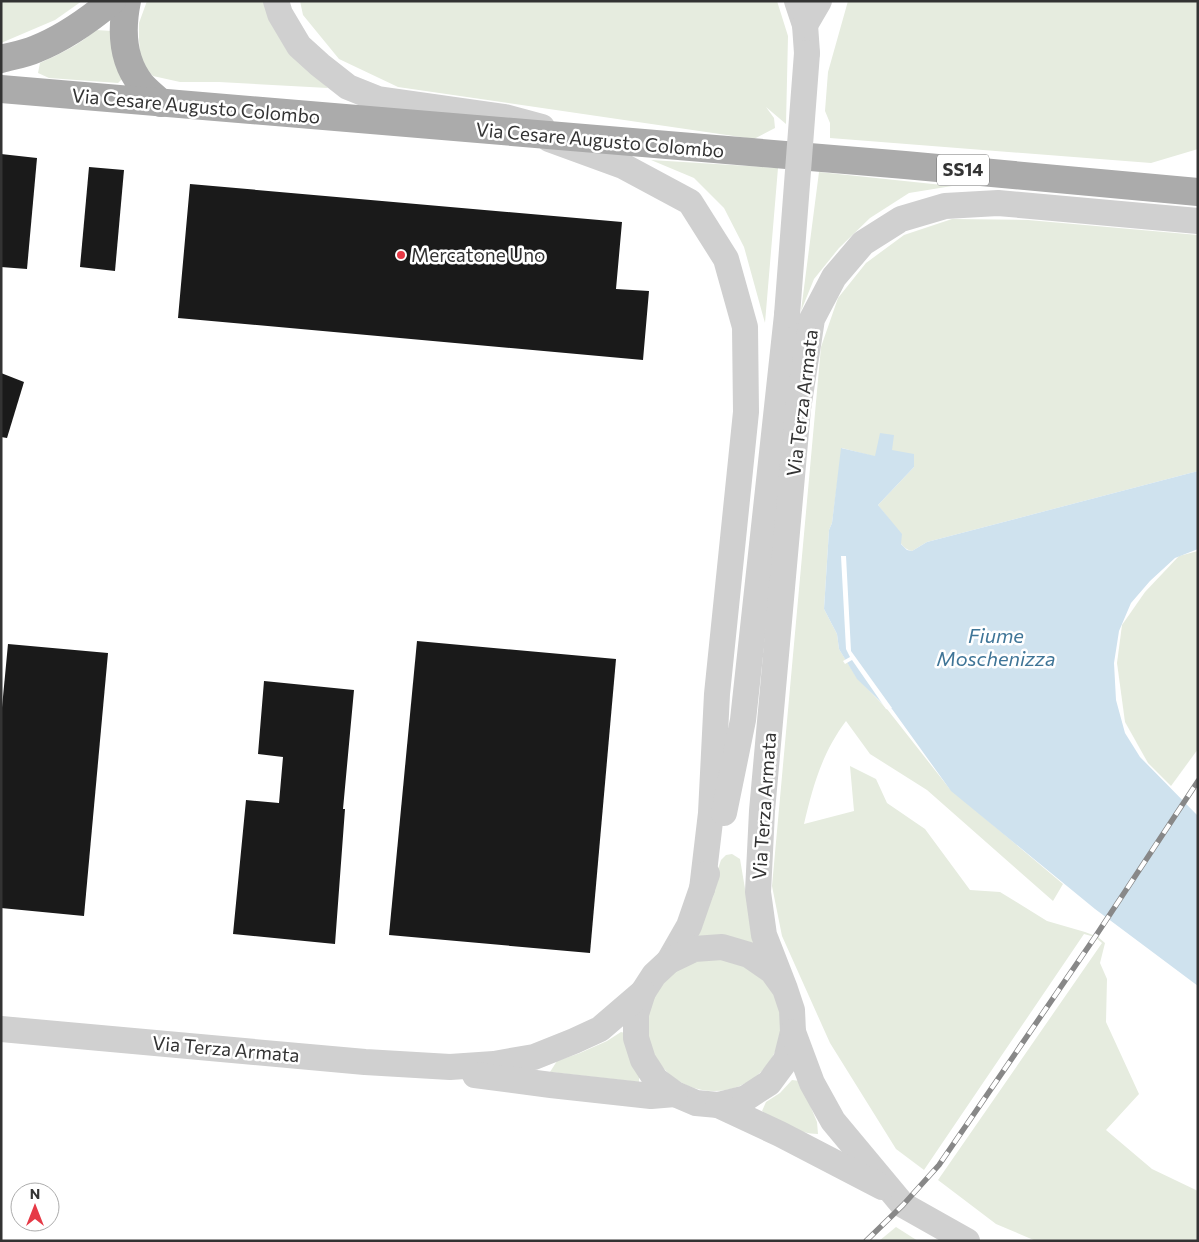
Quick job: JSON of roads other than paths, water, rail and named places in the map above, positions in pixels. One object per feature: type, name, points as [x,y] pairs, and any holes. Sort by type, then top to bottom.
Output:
[{"type":"main road","points":[[1,59],[35,50],[62,36],[89,20],[112,1]]},
{"type":"main road","points":[[127,1],[124,17],[124,43],[128,60],[141,83],[161,103]]},
{"type":"main road","name":"Via Cesare Augusto Colombo","points":[[1,89],[896,164],[1198,192]]},
{"type":"main road","points":[[1157,188],[1198,174]]},
{"type":"street","points":[[276,1],[280,14],[299,46],[348,86],[378,99],[505,117],[583,139]]},
{"type":"street","name":"Via Terza Armata","points":[[669,961],[689,926],[721,830],[743,720],[787,315],[807,53],[801,13],[820,1]]},
{"type":"street","name":"Via Terza Armata","points":[[537,135],[623,166],[690,202],[726,258],[745,327],[746,412],[718,685],[711,813],[702,889]]},
{"type":"street","name":"Via Terza Armata","points":[[758,892],[763,802],[798,409],[812,319],[834,277],[863,243],[900,219],[945,206],[998,203],[1198,221]]},
{"type":"street","name":"Via Terza Armata","points":[[743,720],[748,810],[764,935],[785,989],[792,1010],[793,1032],[786,1060],[769,1083],[746,1098],[718,1105],[696,1102],[675,1094],[656,1080],[643,1060],[636,1038],[636,1014],[643,992],[654,974],[669,961],[694,949],[722,947],[749,954],[772,971],[785,989]]},
{"type":"street","name":"Via Terza Armata","points":[[1,1029],[364,1062],[450,1067],[494,1064],[534,1057],[600,1029],[643,992]]},
{"type":"street","points":[[793,1032],[812,1083],[833,1121],[903,1205],[967,1241]]},
{"type":"street","name":"Via Terza Armata","points":[[450,1067],[478,1076],[551,1085],[651,1096],[675,1094]]},
{"type":"street","points":[[718,1105],[780,1134],[896,1195]]},
{"type":"water","name":"Fiume Moschenizza","points":[[880,433],[894,435],[892,450],[914,454],[914,467],[878,505],[902,534],[901,544],[907,550],[912,551],[927,542],[1198,471],[1198,549],[1175,558],[1150,581],[1131,603],[1119,631],[1114,663],[1116,700],[1125,733],[1140,757],[1198,816],[1198,986],[1095,909],[951,791],[892,709],[884,705],[857,679],[839,649],[837,634],[824,609],[829,530],[832,523],[841,448],[875,456]]},
{"type":"railway","points":[[866,1241],[903,1205],[939,1165],[1095,937],[1198,781]]},
{"type":"place","name":"Mercatone Uno","points":[[401,255]]}]
